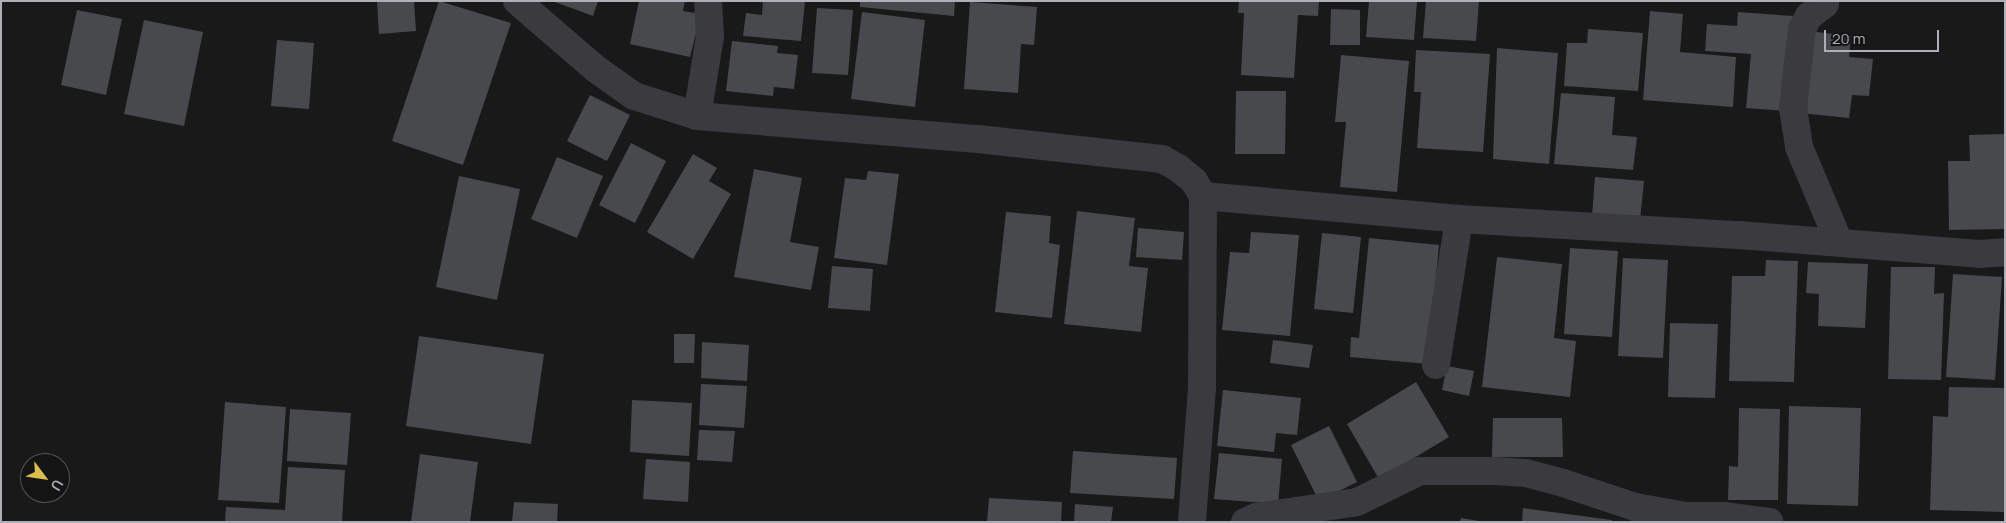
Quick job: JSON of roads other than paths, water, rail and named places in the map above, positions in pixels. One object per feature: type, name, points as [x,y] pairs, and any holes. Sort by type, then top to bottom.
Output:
[{"type":"street","points":[[516,1],[596,69],[634,96],[697,116],[978,139],[1162,159],[1194,181],[1203,196],[1202,388],[1192,522]]},
{"type":"street","points":[[697,116],[710,38],[708,1]]},
{"type":"street","points":[[1825,4],[1809,16],[1802,29],[1793,108],[1799,147],[1839,242]]},
{"type":"street","points":[[1203,196],[1459,219],[1839,242],[1979,254],[2005,252]]},
{"type":"street","points":[[1436,365],[1459,219]]},
{"type":"street","points":[[1245,522],[1256,517],[1357,502],[1420,471],[1526,473],[1635,507],[1686,516],[1770,522]]}]
